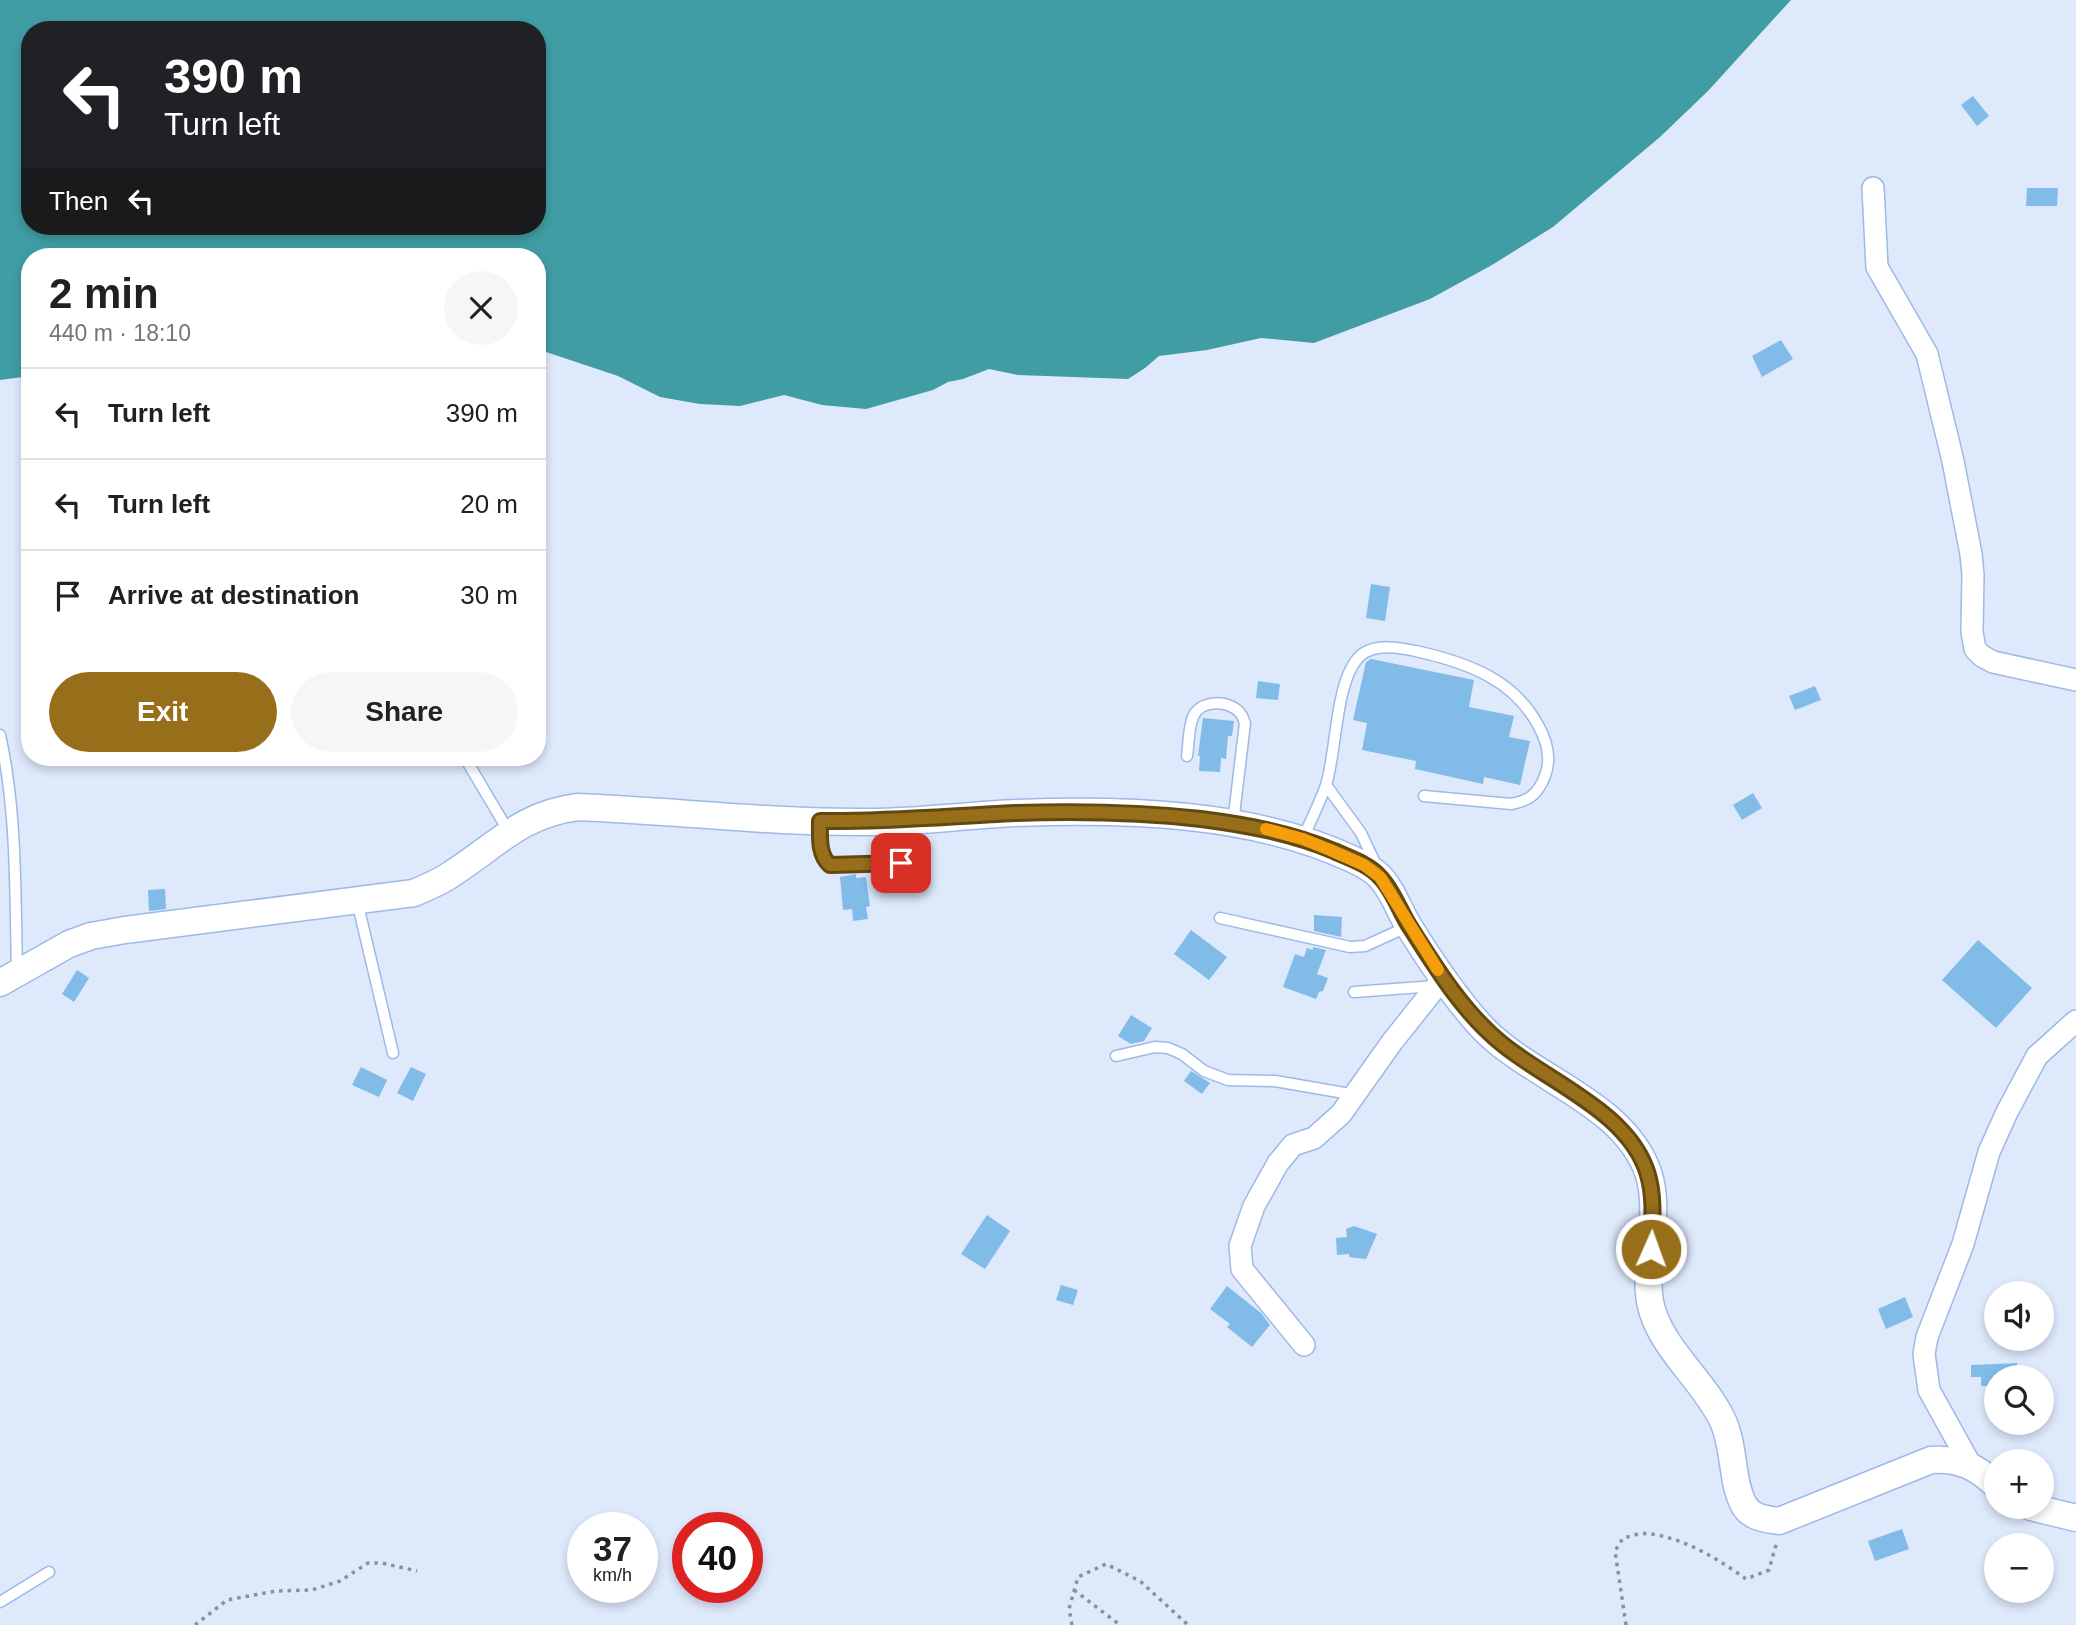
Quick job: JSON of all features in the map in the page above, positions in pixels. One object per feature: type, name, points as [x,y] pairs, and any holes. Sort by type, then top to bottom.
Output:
[{"type":"street","points":[[1873,188],[1877,267],[1927,354],[1948,438],[1971,554],[1972,632],[1975,649],[1993,662],[2076,680]]},
{"type":"street","points":[[9,978],[46,956],[91,936],[414,893],[453,873],[509,832],[534,818],[555,810],[578,807],[871,822],[1065,812],[1178,817],[1233,823],[1303,839],[1356,861],[1380,877],[1439,982],[1481,1027],[1534,1068],[1596,1109],[1619,1128],[1636,1149],[1648,1174],[1653,1201],[1649,1296],[1653,1315],[1661,1331],[1711,1399],[1723,1420],[1729,1437],[1739,1491],[1744,1506],[1751,1513],[1779,1521],[1931,1460],[1954,1460],[1970,1464]]},
{"type":"street","points":[[1304,1345],[1242,1269],[1240,1246],[1254,1206],[1278,1163],[1293,1145],[1314,1138],[1341,1114],[1439,982]]},
{"type":"street","points":[[1984,1475],[1970,1464],[1929,1390],[1924,1354],[1927,1336],[1962,1244],[1989,1152],[2022,1080],[2037,1056],[2076,1021]]},
{"type":"street","points":[[2054,1513],[2076,1518]]},
{"type":"lane","points":[[1303,839],[1325,785],[1345,683],[1361,654],[1373,649],[1391,647],[1455,660],[1485,673],[1509,688],[1531,712],[1545,737],[1549,754],[1547,771],[1535,795],[1523,802],[1511,804],[1424,796]]},
{"type":"lane","points":[[1187,756],[1192,718],[1198,709],[1206,704],[1218,704],[1232,707],[1240,713],[1245,723],[1233,823]]},
{"type":"lane","points":[[0,735],[6,760],[15,865],[9,978]]},
{"type":"lane","points":[[470,766],[509,832]]},
{"type":"lane","points":[[1325,785],[1361,833],[1380,877]]},
{"type":"lane","points":[[820,821],[821,850],[825,861],[830,865],[834,867],[896,862],[904,865],[906,870],[903,877],[883,885]]},
{"type":"lane","points":[[357,901],[393,1053]]},
{"type":"lane","points":[[1220,918],[1350,947],[1366,946],[1409,926]]},
{"type":"lane","points":[[1354,992],[1439,982]]},
{"type":"lane","points":[[1116,1056],[1155,1046],[1168,1048],[1182,1054],[1204,1072],[1228,1080],[1275,1081],[1356,1095]]},
{"type":"lane","points":[[0,1602],[49,1572]]},
{"type":"path","points":[[1626,1625],[1615,1551],[1623,1538],[1648,1533],[1680,1542],[1718,1559],[1746,1579],[1769,1570],[1776,1550],[1779,1521]]},
{"type":"path","points":[[195,1625],[228,1600],[276,1591],[312,1590],[340,1581],[368,1563],[382,1563],[417,1571]]},
{"type":"path","points":[[1072,1625],[1069,1609],[1078,1577],[1106,1564],[1140,1581],[1188,1625]]},
{"type":"path","points":[[1074,1590],[1119,1625]]},
{"type":"shaded area","points":[[0,0],[1791,0],[1708,91],[1660,137],[1553,227],[1430,299],[1314,343],[1261,338],[1207,350],[1159,356],[1128,379],[1018,375],[989,369],[948,382],[933,390],[866,409],[822,405],[784,395],[740,406],[700,404],[660,397],[618,376],[546,352],[546,248],[21,248],[21,377],[0,380]]},
{"type":"building","points":[[1973,96],[1989,116],[1977,126],[1961,105]]},
{"type":"building","points":[[2027,188],[2058,188],[2057,206],[2026,206]]},
{"type":"building","points":[[1781,340],[1793,359],[1762,377],[1752,356]]},
{"type":"building","points":[[1371,584],[1390,587],[1385,621],[1366,618]]},
{"type":"building","points":[[1371,659],[1474,680],[1469,707],[1514,716],[1509,737],[1530,741],[1520,785],[1484,777],[1483,784],[1415,769],[1416,761],[1362,750],[1367,723],[1353,720],[1366,662]]},
{"type":"building","points":[[1258,681],[1280,684],[1278,700],[1256,698]]},
{"type":"building","points":[[1815,686],[1821,700],[1795,710],[1789,696]]},
{"type":"building","points":[[1203,718],[1234,721],[1232,736],[1228,736],[1226,759],[1221,758],[1220,772],[1199,771],[1198,756]]},
{"type":"building","points":[[1753,793],[1762,808],[1742,820],[1733,805]]},
{"type":"building","points":[[856,874],[856,878],[866,877],[870,906],[866,907],[868,919],[853,921],[852,909],[843,910],[840,877]]},
{"type":"building","points":[[165,889],[166,909],[149,911],[148,890]]},
{"type":"building","points":[[1314,915],[1342,917],[1341,937],[1314,931]]},
{"type":"building","points":[[1191,930],[1227,957],[1209,980],[1174,954]]},
{"type":"building","points":[[1978,940],[2032,988],[1996,1028],[1942,980]]},
{"type":"building","points":[[1313,947],[1326,950],[1317,974],[1328,978],[1323,991],[1319,992],[1316,999],[1283,987],[1295,954],[1304,957],[1307,948],[1313,950]]},
{"type":"building","points":[[77,970],[89,978],[74,1002],[62,994]]},
{"type":"building","points":[[1131,1015],[1152,1028],[1144,1041],[1131,1044],[1118,1036]]},
{"type":"building","points":[[361,1067],[387,1080],[379,1097],[352,1085]]},
{"type":"building","points":[[411,1067],[426,1074],[413,1101],[397,1093]]},
{"type":"building","points":[[1191,1071],[1210,1083],[1202,1094],[1184,1081]]},
{"type":"building","points":[[987,1215],[1010,1231],[985,1269],[961,1254]]},
{"type":"building","points":[[1354,1226],[1377,1234],[1366,1259],[1349,1257],[1349,1254],[1337,1255],[1336,1238],[1347,1237],[1346,1229]]},
{"type":"building","points":[[1061,1285],[1078,1290],[1073,1305],[1056,1300]]},
{"type":"building","points":[[1227,1286],[1261,1313],[1270,1325],[1252,1347],[1227,1327],[1230,1324],[1210,1309]]},
{"type":"building","points":[[1905,1297],[1913,1317],[1886,1329],[1878,1309]]},
{"type":"building","points":[[2017,1363],[2017,1365],[1984,1365],[1984,1386],[1981,1386],[1981,1377],[1971,1377],[1971,1365]]},
{"type":"building","points":[[1902,1529],[1909,1549],[1875,1561],[1868,1541]]},
{"type":"slow traffic","points":[[1266,829],[1330,850],[1364,865],[1380,877],[1438,970]]},
{"type":"route","points":[[901,863],[834,867],[830,865],[825,861],[821,850],[820,821],[871,822],[1065,812],[1178,817],[1233,823],[1303,839],[1364,865],[1380,877],[1443,978],[1481,1027],[1534,1068],[1596,1109],[1619,1128],[1636,1149],[1648,1174],[1653,1201],[1651,1249]]}]
